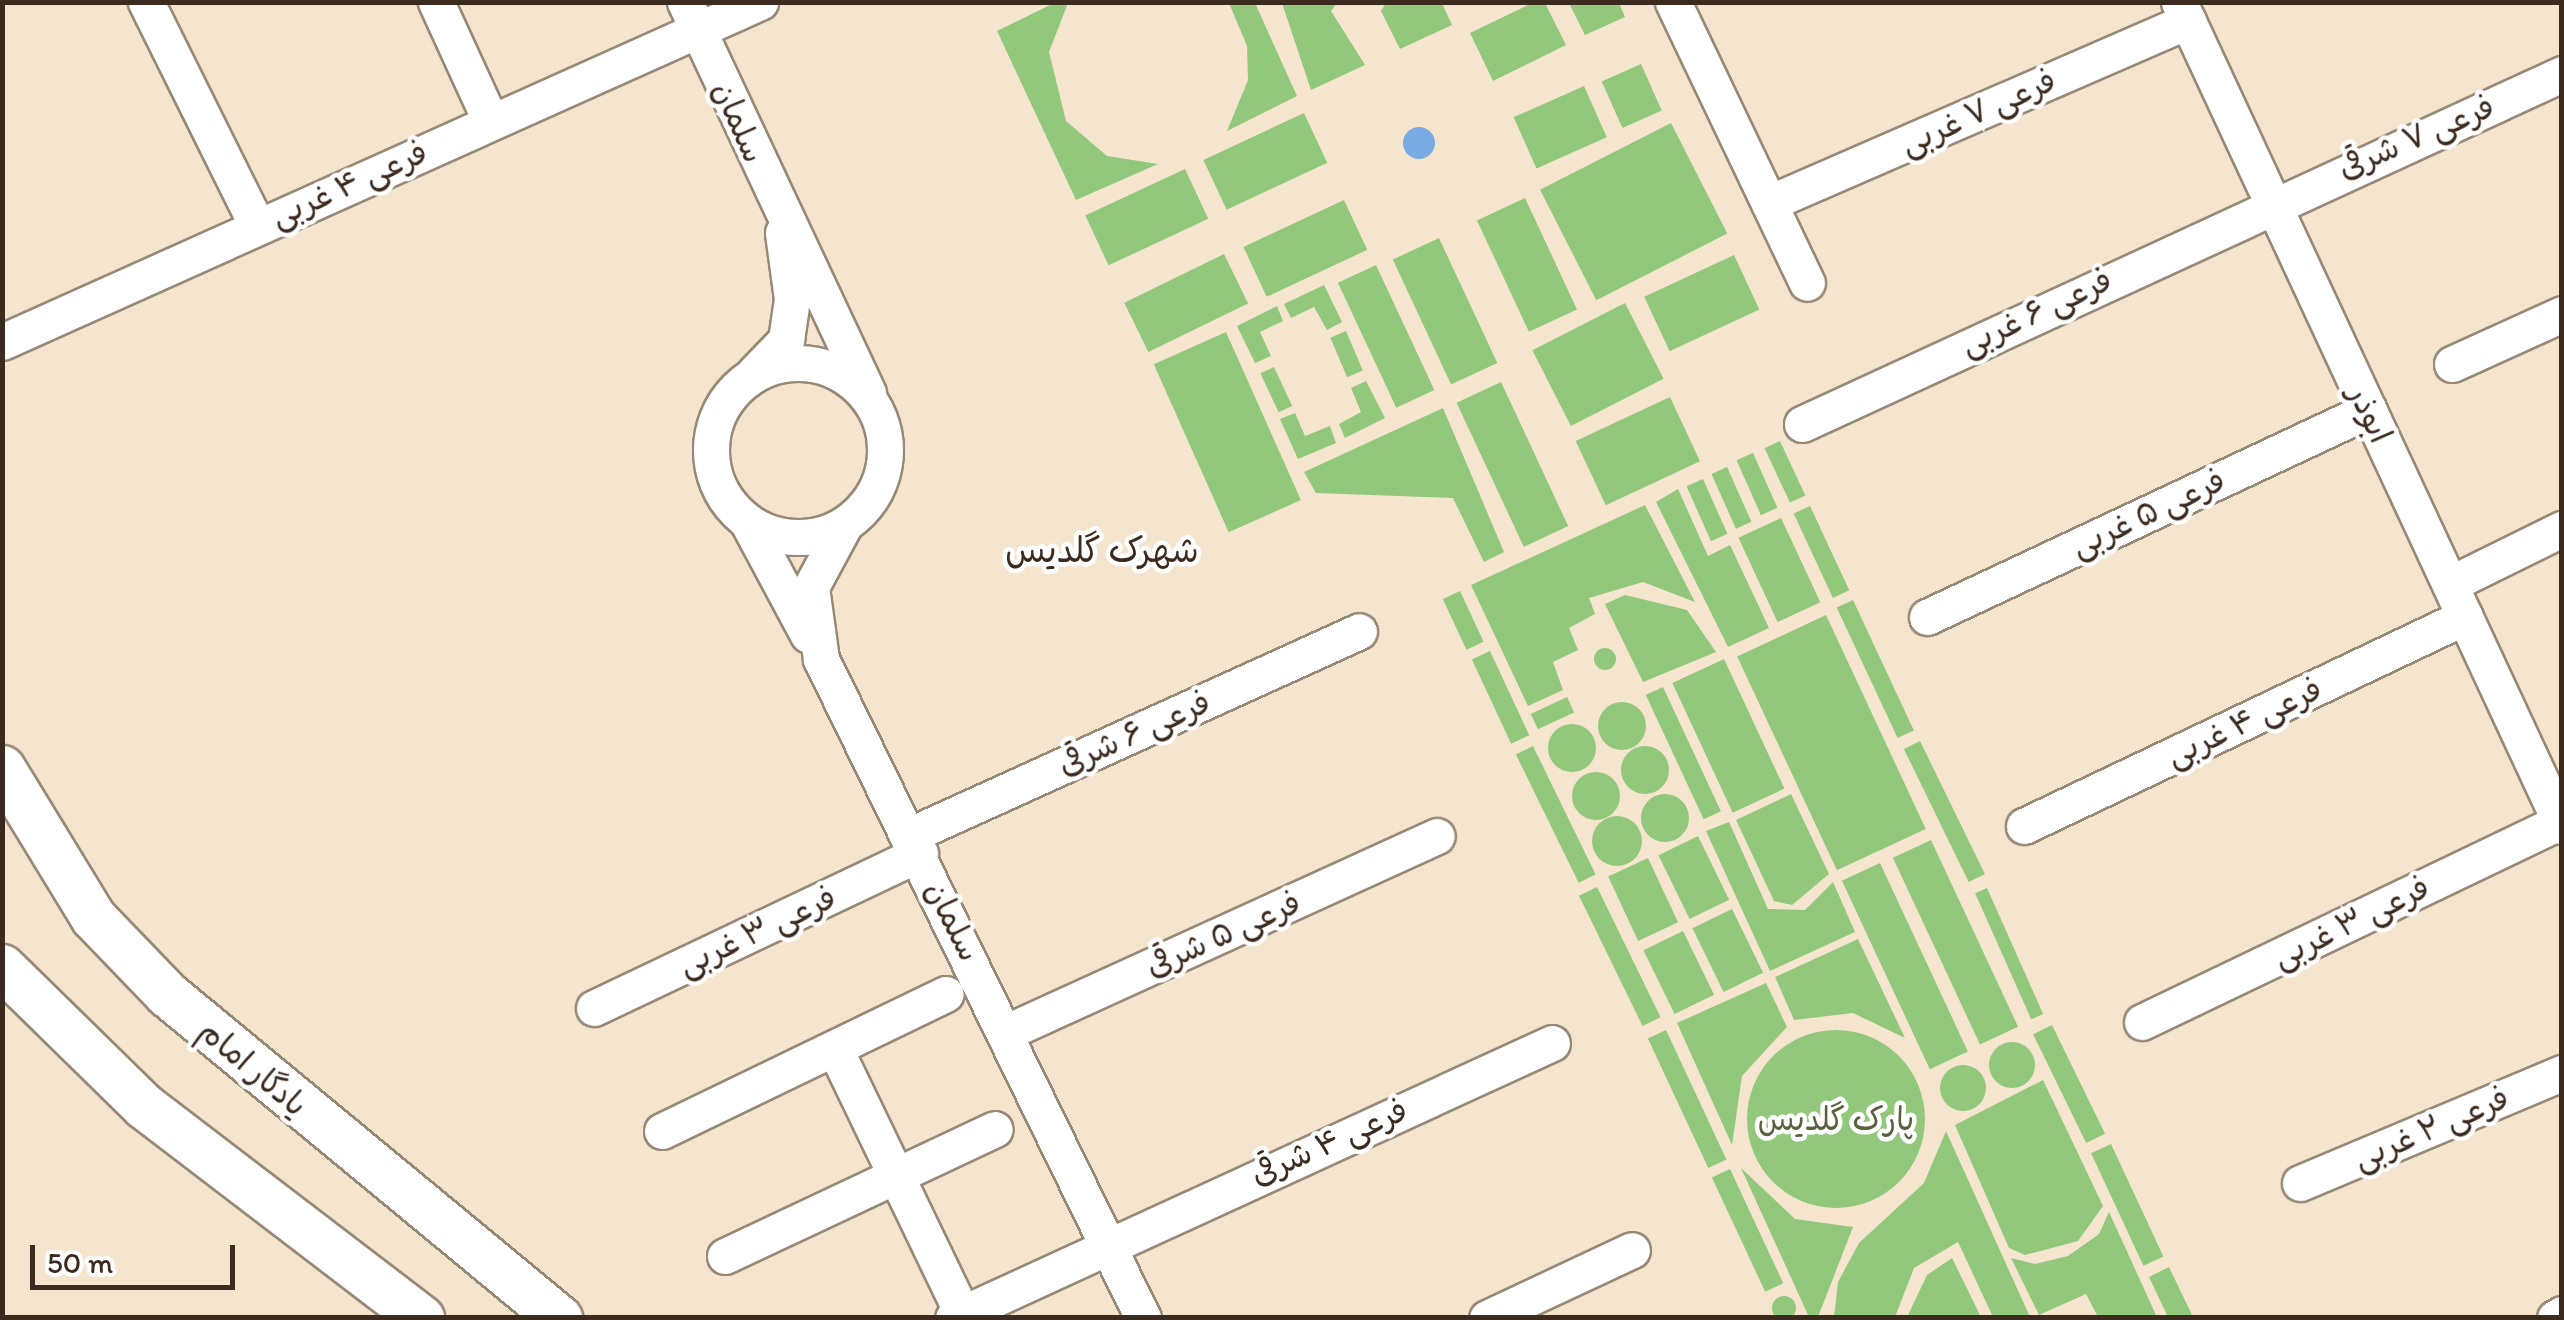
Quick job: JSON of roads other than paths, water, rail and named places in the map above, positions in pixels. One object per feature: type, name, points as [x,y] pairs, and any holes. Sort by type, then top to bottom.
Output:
[{"type":"main road","name":"یادگار امام","points":[[2,768],[93,916],[167,994],[559,1318]]},
{"type":"main road","points":[[2,967],[144,1106],[421,1318]]},
{"type":"street","points":[[146,2],[257,226]]},
{"type":"street","points":[[436,2],[490,120]]},
{"type":"street","points":[[691,17],[760,2]]},
{"type":"street","points":[[1673,2],[1807,283]]},
{"type":"street","name":"فرعی ۷ غربی","points":[[1769,204],[2184,12]]},
{"type":"street","name":"ابوذر","points":[[2184,12],[2560,824]]},
{"type":"street","name":"فرعی ۴ غربی","points":[[2,342],[490,120],[691,17]]},
{"type":"street","name":"سلمان","points":[[691,17],[872,403]]},
{"type":"street","name":"فرعی ۷ شرقی","points":[[2271,200],[2562,74]]},
{"type":"street","name":"فرعی ۶ غربی","points":[[1802,424],[2271,200]]},
{"type":"street","points":[[780,212],[792,298],[786,340],[723,407],[710,448],[727,501],[748,521],[821,659]]},
{"type":"street","points":[[2452,364],[2562,314]]},
{"type":"street","points":[[748,521],[796,537],[845,524],[883,468],[872,403],[854,382],[804,362],[752,376]]},
{"type":"street","name":"فرعی ۵ غربی","points":[[1926,616],[2368,410]]},
{"type":"street","name":"سلمان","points":[[845,524],[810,587],[821,659],[1009,1031],[1143,1318]]},
{"type":"street","points":[[2450,584],[2562,529]]},
{"type":"street","name":"فرعی ۴ غربی","points":[[2024,826],[2464,618]]},
{"type":"street","name":"فرعی ۶ شرقی","points":[[915,844],[1359,631]]},
{"type":"street","name":"فرعی ۳ غربی","points":[[2142,1022],[2560,824]]},
{"type":"street","name":"فرعی ۵ شرقی","points":[[1009,1031],[1436,836]]},
{"type":"street","name":"فرعی ۳ غربی","points":[[594,1008],[915,844]]},
{"type":"street","points":[[662,1131],[946,994]]},
{"type":"street","name":"فرعی ۴ شرقی","points":[[1107,1242],[1552,1043]]},
{"type":"street","points":[[835,1049],[896,1173],[958,1315],[1107,1242]]},
{"type":"street","name":"فرعی ۲ غربی","points":[[2300,1183],[2562,1073]]},
{"type":"street","points":[[726,1256],[995,1129]]},
{"type":"street","points":[[1487,1318],[1632,1250]]},
{"type":"water","points":[[1419,127],[1431,131],[1435,143],[1431,155],[1419,159],[1407,155],[1403,143],[1407,131]]},
{"type":"district","name":"شهرک گلدیس","points":[[1102,550]]},
{"type":"park label","name":"پارک گلدیس","points":[[1836,1119]]}]
